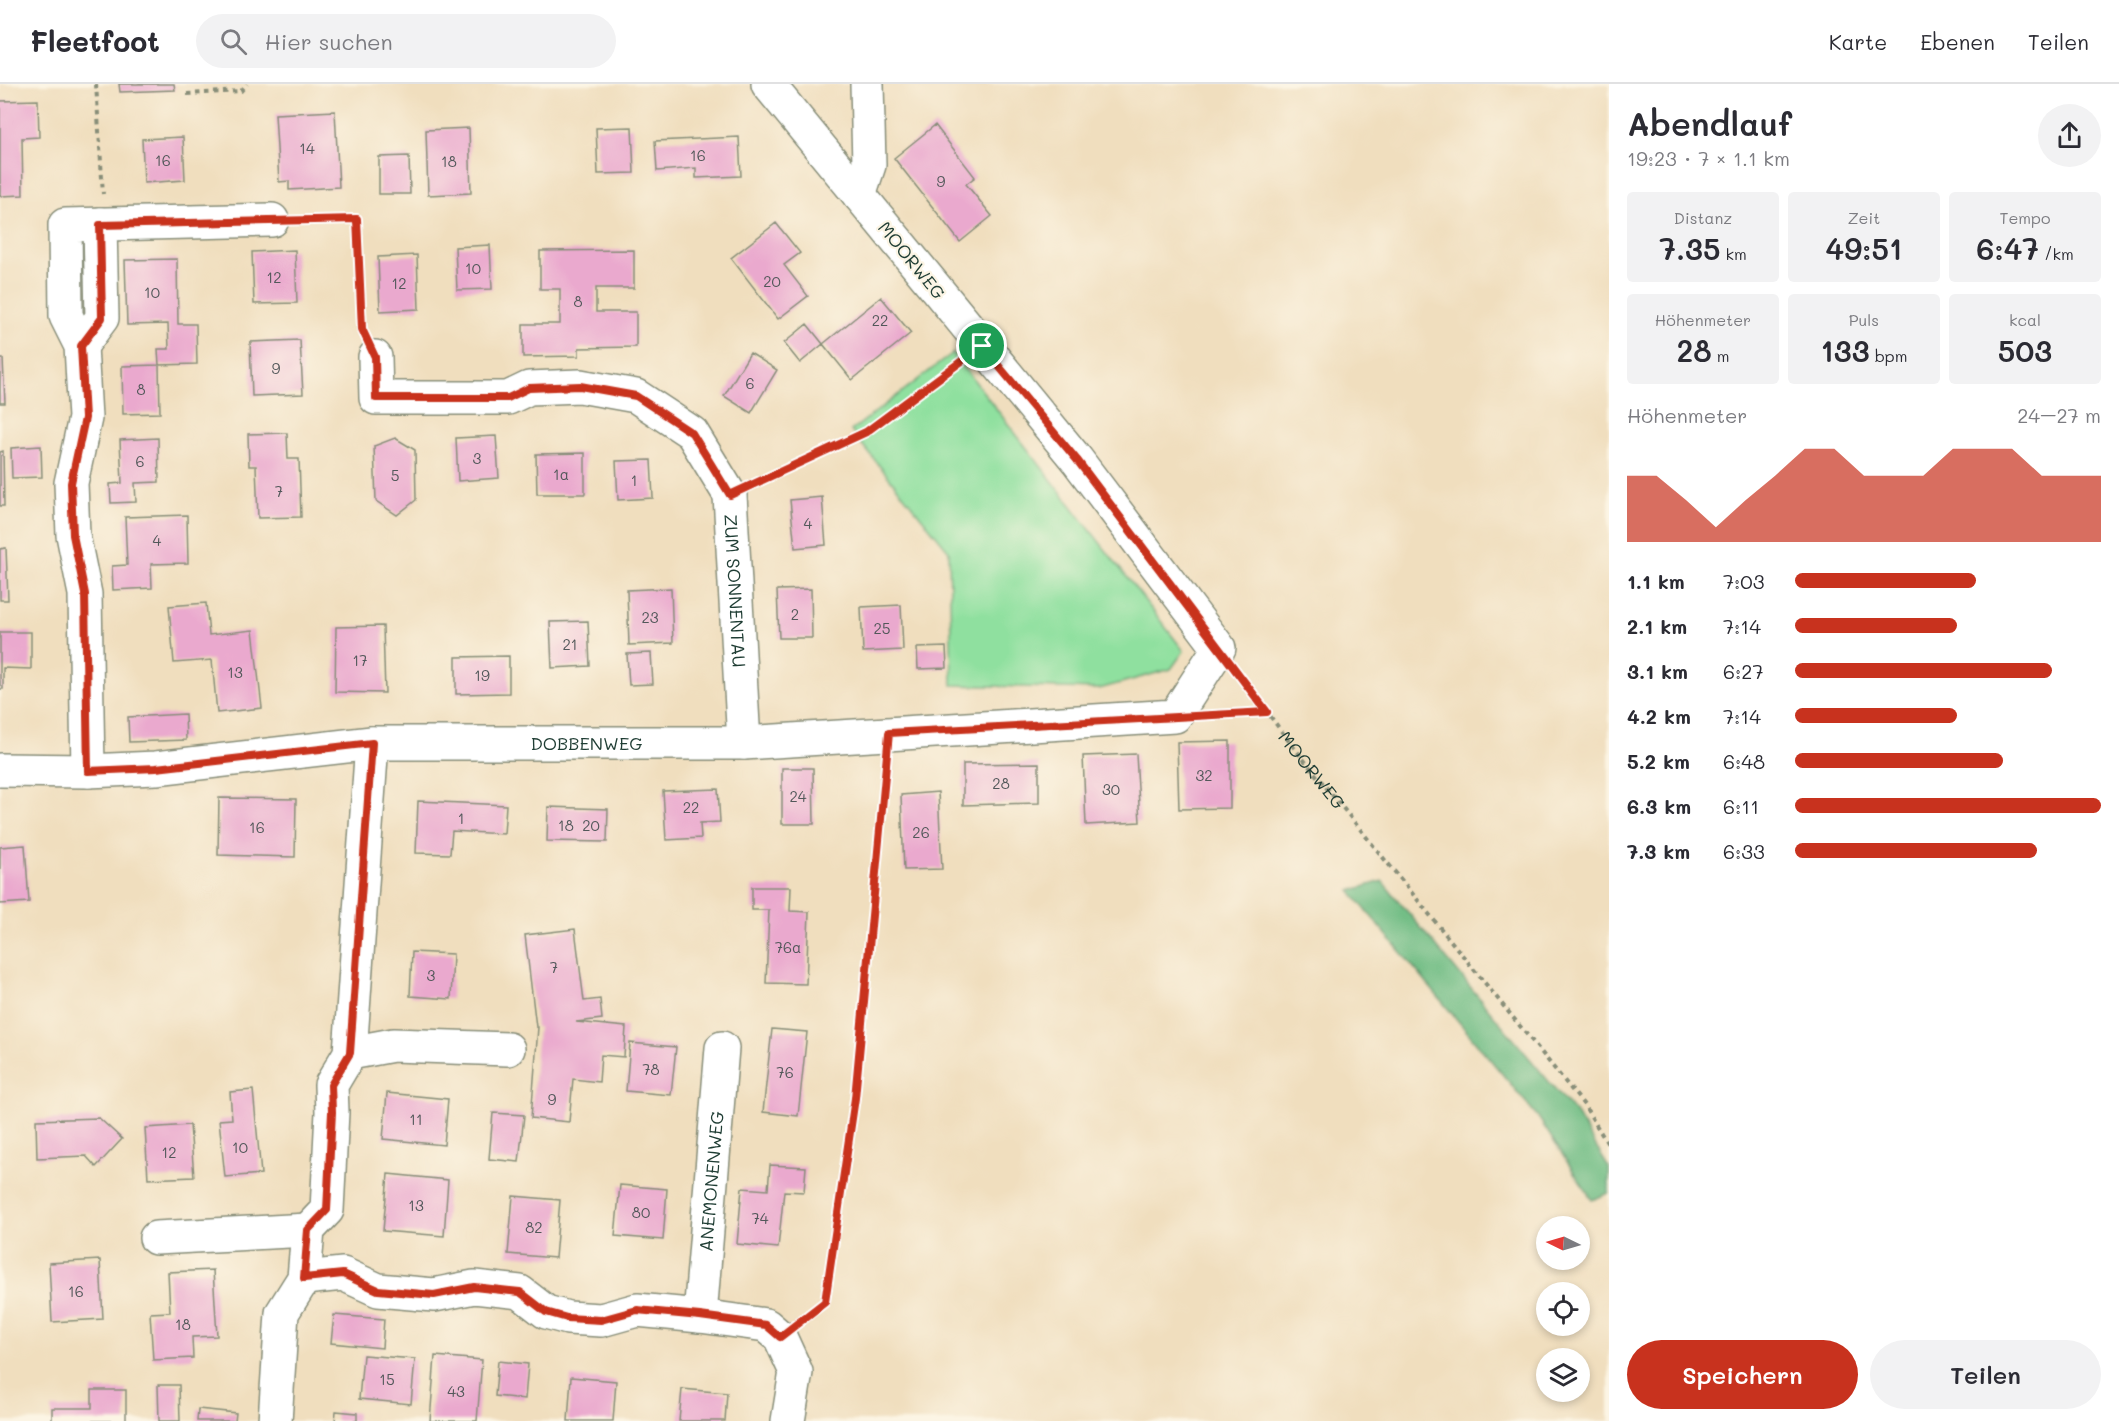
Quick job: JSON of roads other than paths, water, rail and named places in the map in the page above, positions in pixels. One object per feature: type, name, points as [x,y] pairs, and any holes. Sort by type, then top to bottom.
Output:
[{"type":"street","name":"MOORWEG","points":[[768,84],[1077,460],[1219,648],[1175,716]]},
{"type":"street","points":[[859,195],[869,165],[867,84]]},
{"type":"street","points":[[88,771],[85,594],[73,535],[71,483],[85,418],[81,346],[66,316],[64,225],[273,220]]},
{"type":"street","name":"ZUM SONNENTAU","points":[[375,357],[376,398],[508,398],[529,388],[580,386],[636,396],[692,433],[730,495],[744,743]]},
{"type":"street","name":"DOBBENWEG","points":[[0,770],[88,771],[156,768],[372,743],[744,743],[1175,716]]},
{"type":"street","points":[[275,1421],[282,1313],[304,1278],[308,1230],[327,1210],[332,1112],[331,1085],[350,1053],[372,743]]},
{"type":"street","points":[[350,1053],[393,1045],[508,1049]]},
{"type":"street","name":"ANEMONENWEG","points":[[700,1316],[722,1048]]},
{"type":"street","points":[[156,1238],[308,1230]]},
{"type":"street","points":[[304,1278],[343,1274],[378,1290],[434,1295],[474,1287],[520,1292],[546,1312],[567,1318],[601,1320],[637,1310],[766,1325],[780,1337],[796,1372],[788,1421]]}]
